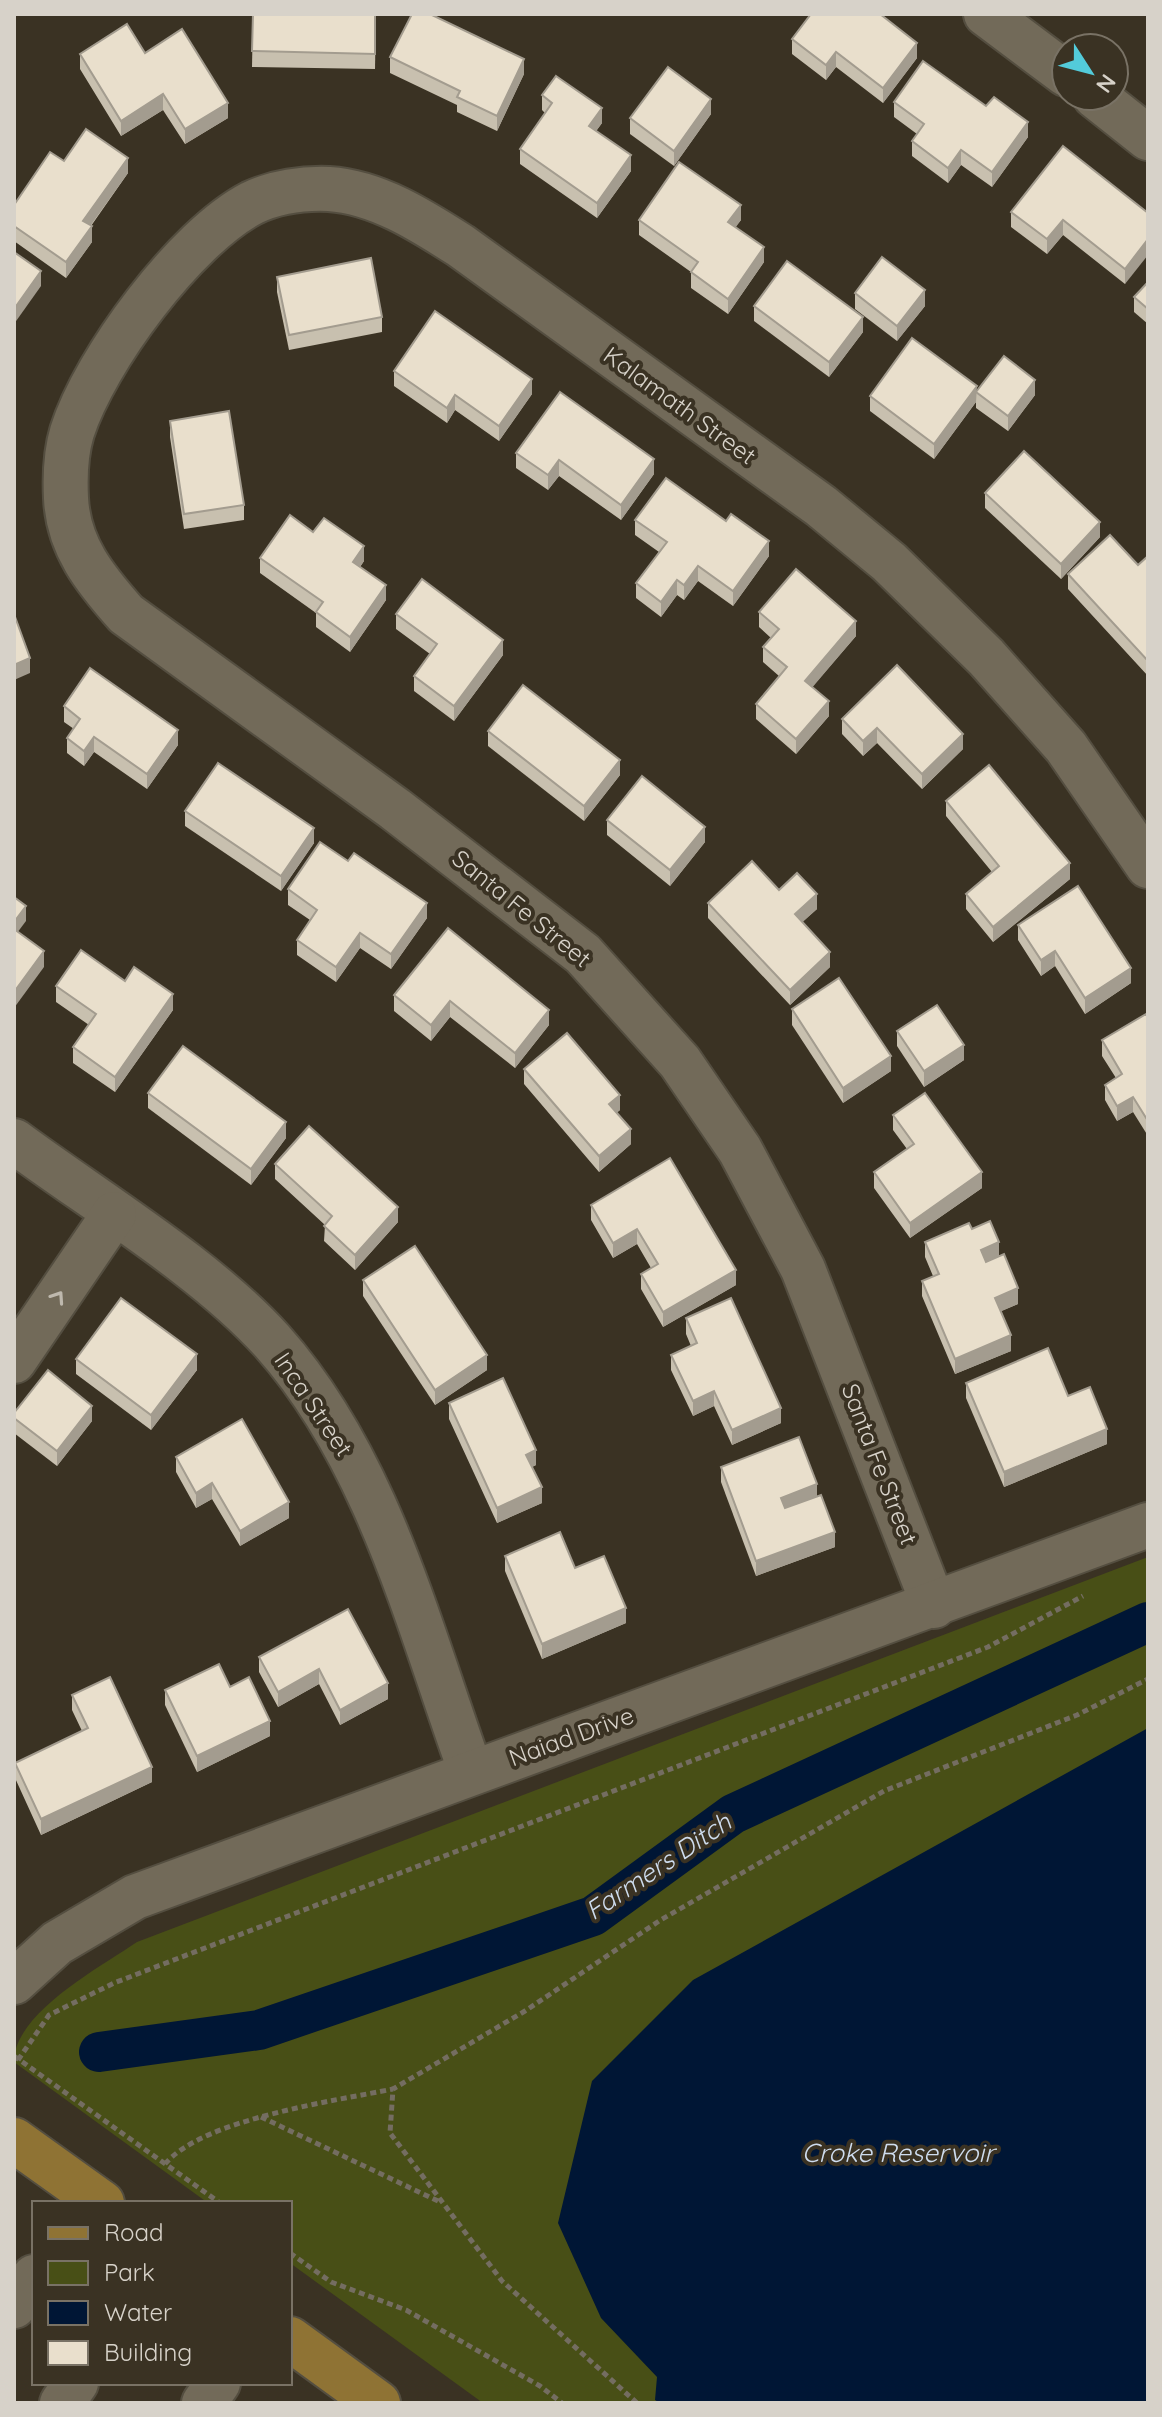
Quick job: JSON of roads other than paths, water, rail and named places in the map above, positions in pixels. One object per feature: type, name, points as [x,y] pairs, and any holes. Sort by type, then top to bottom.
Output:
[{"type":"main road","points":[[14,2140],[93,2200]]},
{"type":"main road","points":[[292,2340],[374,2402]]},
{"type":"street","points":[[986,14],[1050,62]]},
{"type":"street","points":[[1115,112],[1148,138]]},
{"type":"street","name":"Kalamath Street","points":[[135,320],[194,245],[220,223],[254,202],[298,190],[331,189],[366,197],[416,218],[461,246],[808,497],[889,562],[986,657],[1066,747],[1148,866]]},
{"type":"street","name":"Santa Fe Street","points":[[135,320],[90,391],[71,434],[66,501],[80,555],[93,576],[148,633],[395,809],[583,954],[680,1062],[740,1150],[803,1269],[934,1606]]},
{"type":"street","name":"Inca Street","points":[[14,1141],[226,1298],[271,1341],[336,1432],[379,1516],[471,1772]]},
{"type":"street","points":[[14,1361],[114,1214]]},
{"type":"street","name":"Naiad Drive","points":[[14,1982],[57,1943],[135,1897],[1148,1525]]},
{"type":"street","points":[[14,2306],[32,2280]]},
{"type":"street","points":[[62,2403],[75,2385]]},
{"type":"street","points":[[204,2403],[217,2385]]},
{"type":"water","name":"Croke Reservoir","points":[[1148,1728],[1148,2403],[660,2403],[655,2400],[657,2377],[601,2318],[558,2223],[592,2081],[693,1980]]},
{"type":"waterway","name":"Farmers Ditch","points":[[99,2052],[259,2030],[593,1916],[733,1814],[1148,1622]]}]
